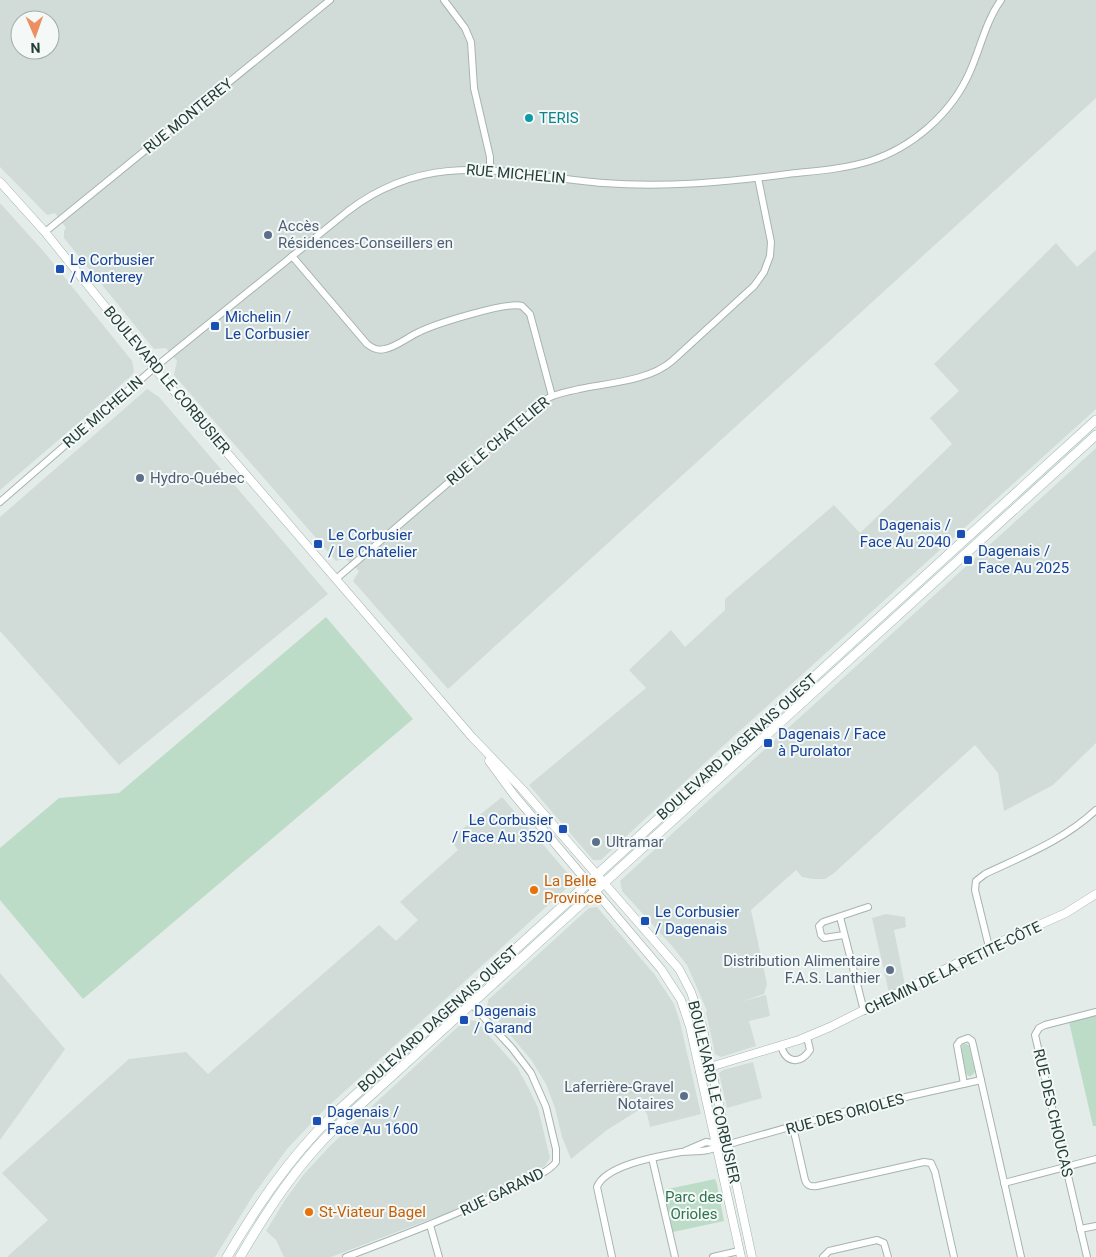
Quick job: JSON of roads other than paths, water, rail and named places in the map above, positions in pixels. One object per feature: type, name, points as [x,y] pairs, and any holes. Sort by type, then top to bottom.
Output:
[{"type":"main road","name":"BOULEVARD DAGENAIS OUEST","points":[[227,1257],[268,1190],[307,1142],[330,1118],[1096,420]]},
{"type":"main road","name":"BOULEVARD DAGENAIS OUEST","points":[[240,1257],[274,1200],[315,1149],[337,1126],[1096,435]]},
{"type":"street","name":"RUE MONTEREY","points":[[45,232],[330,0]]},
{"type":"street","points":[[444,0],[466,28],[471,42],[474,88],[490,157],[490,170]]},
{"type":"street","name":"RUE MICHELIN","points":[[0,502],[154,368],[292,256],[354,206],[391,186],[415,177],[461,169],[490,170],[633,184],[692,183],[758,178],[841,168],[861,163],[890,153],[916,137],[940,116],[959,91],[971,69],[991,16],[1001,0]]},
{"type":"street","name":"RUE LE CHATELIER","points":[[336,579],[540,404],[552,396],[645,376],[660,370],[754,286],[766,268],[771,247],[769,226],[758,178]]},
{"type":"street","name":"BOULEVARD LE CORBUSIER","points":[[0,182],[45,232],[154,368],[472,737],[522,789],[596,876],[665,952],[682,974],[697,1008],[752,1257]]},
{"type":"street","points":[[292,256],[367,344],[378,350],[387,349],[420,331],[444,323],[510,305],[522,306],[530,314],[552,396]]},
{"type":"street","name":"BOULEVARD LE CORBUSIER","points":[[472,737],[514,795],[661,969],[681,1000],[690,1027],[740,1254]]},
{"type":"street","points":[[989,948],[975,890],[976,881],[985,874],[1062,836],[1096,810]]},
{"type":"street","name":"CHEMIN DE LA PETITE-CÔTE","points":[[710,1067],[807,1037],[864,1011],[989,948],[1070,911],[1096,894]]},
{"type":"street","points":[[844,935],[826,938],[820,933],[819,926],[821,923],[868,907]]},
{"type":"street","points":[[840,917],[864,1011]]},
{"type":"street","name":"RUE GARAND","points":[[346,1257],[484,1202],[546,1170],[554,1165],[557,1159],[546,1107],[534,1077],[518,1056],[464,996]]},
{"type":"street","name":"RUE DES CHOUCAS","points":[[1087,1257],[1036,1033],[1039,1028],[1045,1025],[1096,1012]]},
{"type":"street","points":[[781,1046],[784,1055],[788,1059],[800,1058],[807,1054],[810,1049],[807,1037]]},
{"type":"street","points":[[964,1084],[957,1045],[958,1042],[966,1038],[972,1042],[1021,1257]]},
{"type":"street","name":"RUE DES ORIOLES","points":[[612,1257],[598,1196],[598,1184],[602,1179],[624,1165],[682,1152],[702,1143],[726,1144],[863,1107],[981,1080]]},
{"type":"street","points":[[793,1127],[804,1178],[806,1184],[810,1186],[924,1162],[931,1163],[935,1172],[954,1257]]},
{"type":"street","points":[[652,1158],[675,1257]]},
{"type":"street","points":[[1004,1183],[1096,1160]]},
{"type":"street","points":[[430,1225],[439,1257]]},
{"type":"street","points":[[1080,1229],[1096,1226]]},
{"type":"street","points":[[823,1257],[829,1251],[877,1240],[884,1243],[888,1257]]},
{"type":"street","points":[[714,1257],[740,1254]]},
{"type":"place","name":"TERIS","points":[[529,118]]},
{"type":"place","name":"Accès Résidences-Conseillers en","points":[[268,235]]},
{"type":"place","name":"Le Corbusier / Monterey","points":[[60,269]]},
{"type":"place","name":"Michelin / Le Corbusier","points":[[215,326]]},
{"type":"place","name":"Hydro-Québec","points":[[140,478]]},
{"type":"place","name":"Dagenais / Face Au 2040","points":[[961,534]]},
{"type":"place","name":"Le Corbusier / Le Chatelier","points":[[318,544]]},
{"type":"place","name":"Dagenais / Face Au 2025","points":[[968,560]]},
{"type":"place","name":"Dagenais / Face à Purolator","points":[[768,743]]},
{"type":"place","name":"Le Corbusier / Face Au 3520","points":[[563,829]]},
{"type":"place","name":"Ultramar","points":[[596,842]]},
{"type":"place","name":"La Belle Province","points":[[534,890]]},
{"type":"place","name":"Le Corbusier / Dagenais","points":[[645,921]]},
{"type":"place","name":"Distribution Alimentaire F.A.S. Lanthier","points":[[890,970]]},
{"type":"place","name":"Dagenais / Garand","points":[[464,1020]]},
{"type":"place","name":"Laferrière-Gravel Notaires","points":[[684,1096]]},
{"type":"place","name":"Dagenais / Face Au 1600","points":[[317,1121]]},
{"type":"place","name":"St-Viateur Bagel","points":[[309,1212]]},
{"type":"park label","name":"Parc des Orioles","points":[[694,1206]]}]
